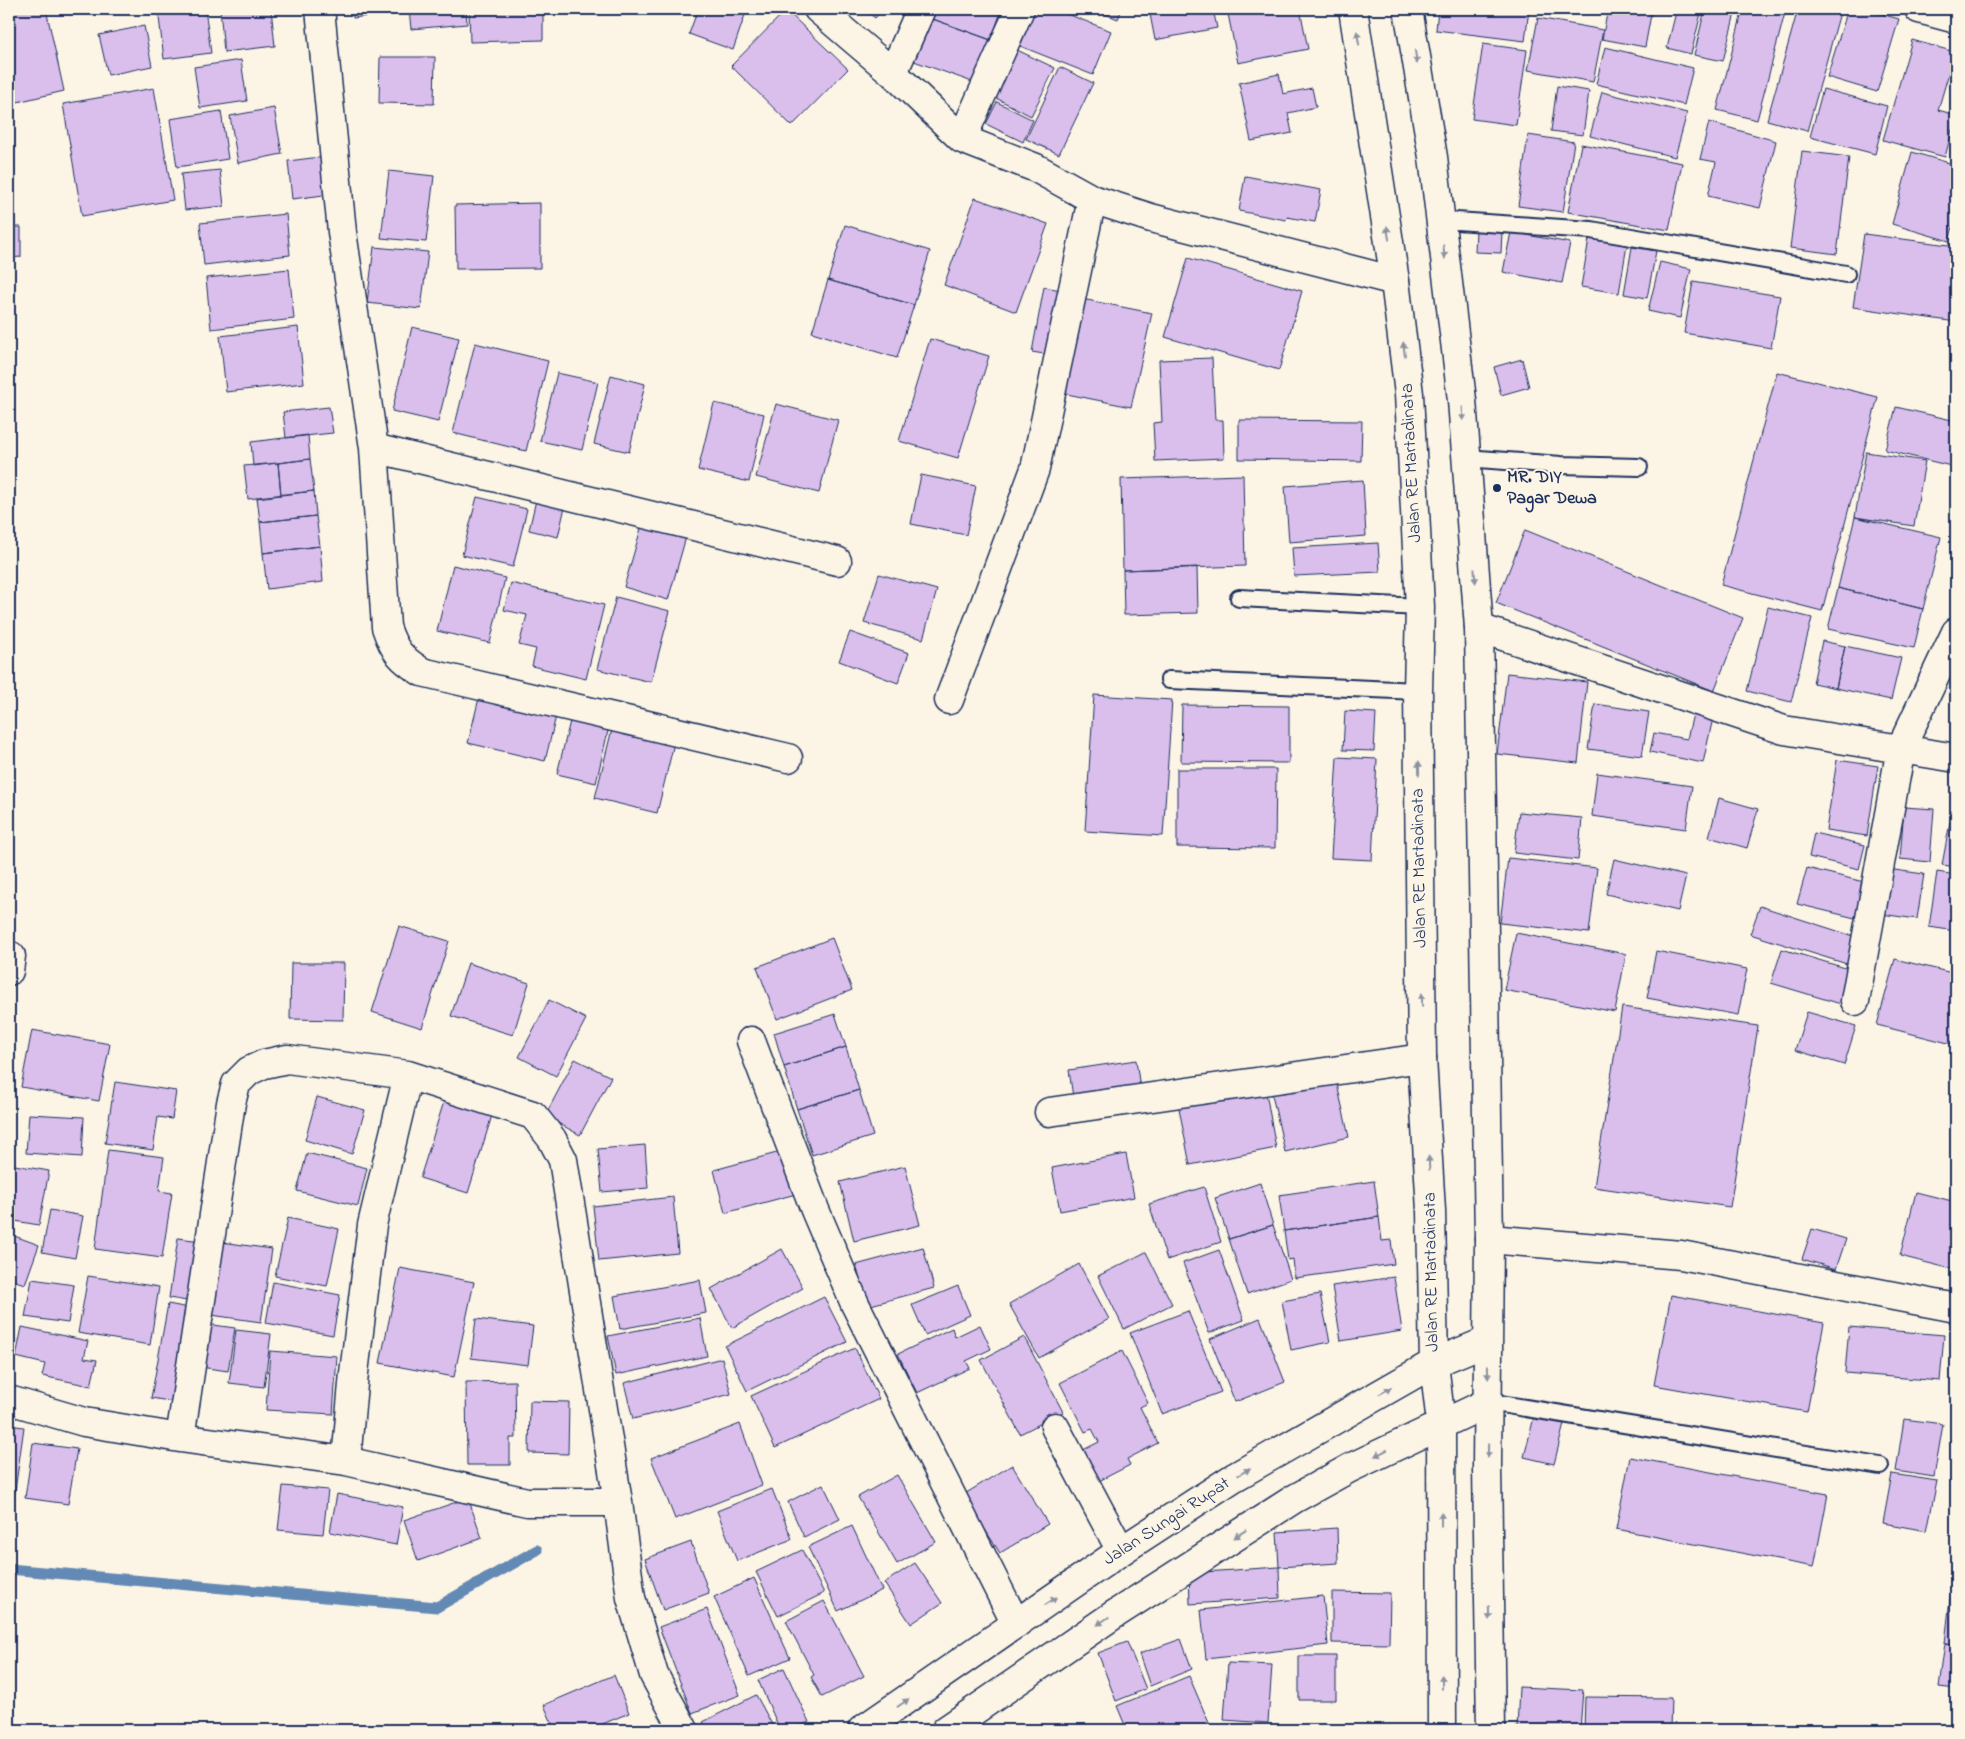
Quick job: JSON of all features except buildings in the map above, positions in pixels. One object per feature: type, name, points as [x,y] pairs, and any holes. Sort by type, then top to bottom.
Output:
[{"type":"main road","points":[[320,9],[342,232],[374,448],[386,627],[391,642],[402,660],[422,672],[788,758]]},
{"type":"main road","points":[[818,9],[893,73],[962,139],[1036,168],[1092,199],[1150,218],[1395,281]]},
{"type":"main road","points":[[893,73],[922,9]]},
{"type":"main road","points":[[962,139],[1020,9]]},
{"type":"main road","name":"Jalan RE Martadinata","points":[[1353,9],[1395,281],[1409,394],[1420,607],[1418,691],[1422,1058],[1431,1212],[1434,1363],[1441,1424],[1442,1730]]},
{"type":"main road","points":[[1408,9],[1441,220],[1462,400],[1479,628],[1488,1239],[1487,1341],[1491,1730]]},
{"type":"main road","points":[[1919,9],[1956,19]]},
{"type":"main road","points":[[949,700],[1035,469],[1092,199]]},
{"type":"main road","points":[[374,448],[837,561]]},
{"type":"main road","points":[[1479,628],[1617,672],[1758,723],[1784,730],[1956,758]]},
{"type":"main road","points":[[1855,1001],[1901,748],[1956,632]]},
{"type":"main road","points":[[752,1041],[815,1210],[856,1304],[1016,1624]]},
{"type":"main road","points":[[1049,1112],[1422,1058]]},
{"type":"main road","points":[[180,1438],[230,1103],[236,1084],[249,1071],[264,1064],[286,1059],[408,1075],[533,1115],[552,1139],[563,1160],[618,1502],[631,1598],[654,1675],[684,1730]]},
{"type":"main road","points":[[346,1461],[354,1373],[372,1224],[408,1075]]},
{"type":"main road","points":[[1488,1239],[1681,1255],[1956,1308]]},
{"type":"main road","name":"Jalan Sungai Rupat","points":[[862,1730],[1121,1551],[1233,1478],[1434,1363],[1487,1341]]},
{"type":"main road","points":[[9,1400],[84,1422],[180,1438],[346,1461],[527,1502],[618,1502]]},
{"type":"main road","points":[[946,1730],[1112,1616],[1294,1499],[1350,1468],[1489,1402]]},
{"type":"main road","points":[[1055,1427],[1121,1551]]},
{"type":"lane","points":[[1441,220],[1591,230],[1846,274]]},
{"type":"lane","points":[[1465,458],[1561,465],[1639,467]]},
{"type":"lane","points":[[1240,598],[1420,607]]},
{"type":"lane","points":[[1169,680],[1418,691]]},
{"type":"lane","points":[[1489,1402],[1880,1466]]},
{"type":"waterway","points":[[9,1569],[437,1607],[537,1550]]},
{"type":"place","name":"MR. DIY Pagar Dewa","points":[[1497,488]]}]
